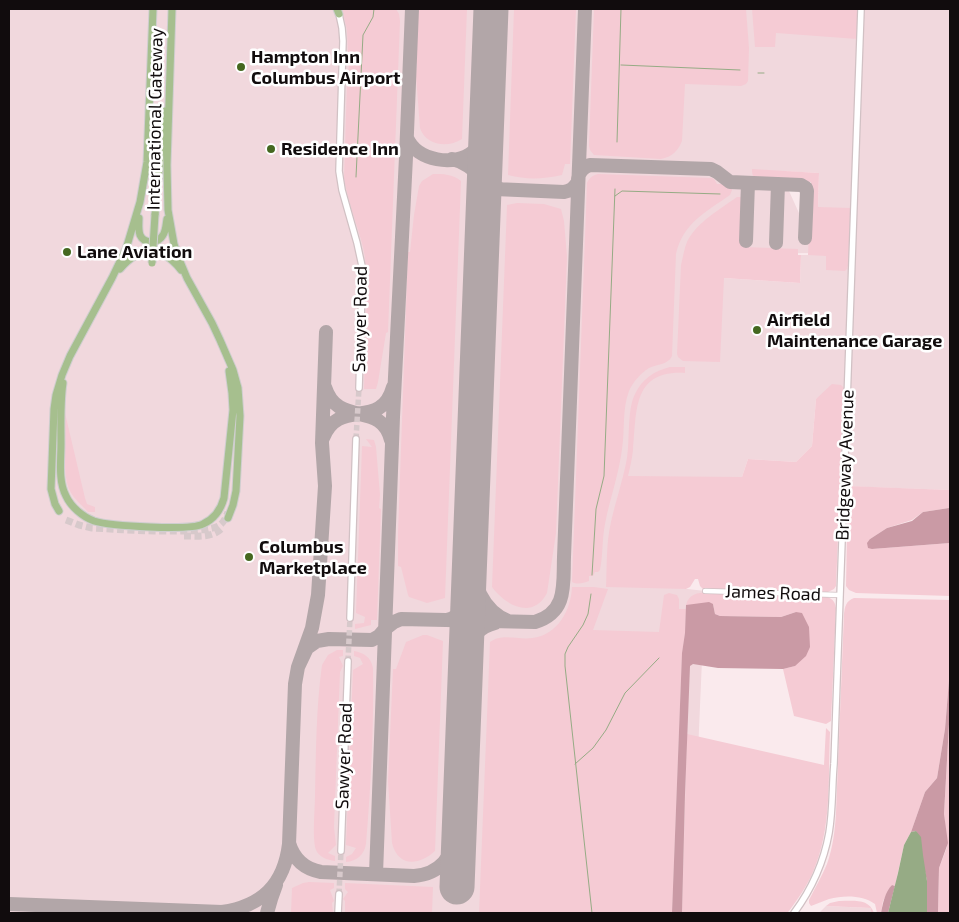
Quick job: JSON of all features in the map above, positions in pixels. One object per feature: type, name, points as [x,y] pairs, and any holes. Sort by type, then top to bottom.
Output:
[{"type":"main road","name":"International Gateway","points":[[70,356],[112,278],[131,235],[145,183],[153,9]]},
{"type":"main road","name":"International Gateway","points":[[172,9],[167,165],[168,210],[176,251],[187,278],[220,340]]},
{"type":"main road","points":[[152,263],[162,126],[170,77]]},
{"type":"main road","points":[[145,183],[139,222],[143,239],[151,242],[162,238],[168,210]]},
{"type":"main road","points":[[112,278],[130,259],[141,253],[153,251],[168,256],[187,278]]},
{"type":"main road","points":[[70,356],[61,396],[61,477],[63,489],[69,502],[89,519],[105,524],[183,528],[204,524],[221,508],[224,498],[233,410],[229,371],[220,340]]},
{"type":"main road","points":[[220,340],[236,379],[240,416],[236,491],[234,505],[228,518]]},
{"type":"main road","points":[[59,511],[51,489],[54,409],[60,381],[70,356]]},
{"type":"street","name":"Bridgeway Avenue","points":[[794,913],[802,903],[818,871],[829,832],[834,764],[861,9]]},
{"type":"street","name":"Sawyer Road","points":[[338,10],[343,46],[339,172],[342,190],[358,243],[362,266],[359,388]]},
{"type":"street","points":[[350,618],[356,439]]},
{"type":"street","name":"James Road","points":[[705,591],[840,595]]},
{"type":"street","name":"Sawyer Road","points":[[341,851],[348,661]]},
{"type":"street","points":[[338,913],[339,894]]},
{"type":"shaded area","points":[[9,9],[778,9],[856,39],[858,9],[950,9],[950,490],[840,486],[844,388],[816,399],[812,446],[796,462],[748,459],[742,477],[679,588],[705,591],[691,913],[9,913]],"holes":[[[780,171],[819,173],[818,207],[845,270],[826,255],[801,255],[800,283],[724,278],[688,254],[817,253]]]},
{"type":"shaded area","points":[[342,9],[396,9],[400,21],[388,332],[386,333],[376,389],[364,389],[367,283],[365,260],[344,178],[347,83],[350,57]]},
{"type":"shaded area","points":[[418,9],[467,9],[462,139],[450,144],[432,142],[427,139],[420,128],[416,76]]},
{"type":"shaded area","points":[[514,9],[576,9],[570,164],[565,164],[562,175],[522,178],[508,175]]},
{"type":"shaded area","points":[[594,9],[746,9],[749,48],[748,81],[741,86],[685,84],[682,141],[679,148],[668,157],[661,159],[594,155],[589,146]]},
{"type":"shaded area","points":[[752,9],[858,9],[857,39],[776,33],[775,47],[755,47]]},
{"type":"shaded area","points":[[752,169],[819,173],[818,207],[851,208],[849,262],[845,271],[826,270],[826,256],[808,255],[811,182],[757,180],[753,176]]},
{"type":"shaded area","points":[[433,174],[444,174],[461,181],[445,598],[427,603],[408,595],[401,567],[398,566],[398,533],[408,252],[410,252],[419,186],[422,181]]},
{"type":"shaded area","points":[[598,174],[712,178],[717,184],[728,185],[732,190],[730,195],[704,213],[690,226],[679,243],[676,254],[672,356],[665,363],[646,370],[635,381],[629,391],[624,412],[621,458],[605,524],[600,570],[595,572],[593,576],[589,576],[589,581],[578,584],[572,582],[587,183],[591,177]]},
{"type":"shaded area","points":[[737,197],[741,197],[745,202],[744,247],[798,249],[798,255],[801,255],[800,283],[724,278],[720,362],[683,361],[677,354],[681,265],[686,245],[691,235],[702,222]]},
{"type":"shaded area","points":[[517,203],[544,204],[561,209],[567,257],[556,533],[547,593],[541,601],[527,608],[505,600],[492,587],[507,205]]},
{"type":"shaded area","points":[[670,367],[685,367],[685,373],[668,374],[655,378],[646,386],[641,396],[637,408],[633,453],[628,476],[742,477],[748,459],[796,462],[812,446],[816,399],[832,384],[841,385],[844,388],[836,586],[834,589],[828,592],[703,589],[698,579],[695,579],[690,587],[686,589],[606,587],[608,538],[627,458],[632,401],[645,380],[654,373]]},
{"type":"shaded area","points":[[65,413],[85,498],[87,504],[95,507],[95,512],[88,512],[74,497],[67,484],[64,454]]},
{"type":"shaded area","points":[[366,439],[374,440],[376,447],[380,495],[379,508],[381,509],[377,620],[371,620],[371,625],[355,629],[355,624],[364,623],[365,617],[356,613],[362,446],[372,447]]},
{"type":"shaded area","points":[[848,486],[950,490],[949,508],[923,512],[912,520],[887,528],[870,539],[872,549],[950,543],[950,596],[856,593],[849,590],[846,586]]},
{"type":"shaded area","points":[[950,506],[950,543],[868,548],[867,543],[870,539],[887,528],[912,521],[923,512],[949,508]]},
{"type":"shaded area","points":[[572,587],[608,589],[593,630],[659,632],[664,595],[669,593],[677,595],[679,609],[686,609],[682,653],[672,913],[479,913],[490,642],[505,637],[532,638],[549,632],[556,627],[566,612]]},
{"type":"shaded area","points":[[700,593],[827,597],[833,601],[836,608],[831,721],[826,724],[794,716],[783,669],[795,666],[796,612],[781,617],[720,616],[715,614],[713,604],[686,605],[691,596]]},
{"type":"shaded area","points":[[854,598],[950,600],[950,668],[945,729],[937,778],[925,792],[911,832],[904,845],[895,886],[892,885],[883,901],[881,913],[877,913],[875,904],[859,897],[847,896],[829,899],[811,906],[809,903],[827,864],[833,838],[836,813],[844,614],[846,604]]},
{"type":"shaded area","points":[[709,602],[713,604],[715,614],[720,616],[781,617],[796,612],[802,613],[809,627],[810,647],[806,656],[795,666],[783,669],[718,668],[693,664],[690,666],[682,913],[672,913],[682,653],[686,605]]},
{"type":"shaded area","points":[[423,635],[443,641],[435,851],[423,859],[410,862],[399,857],[392,843],[388,781],[393,669],[396,669],[406,642]]},
{"type":"shaded area","points":[[337,650],[343,650],[343,656],[339,657],[343,666],[340,672],[334,827],[336,845],[328,853],[335,856],[335,861],[324,858],[317,852],[314,839],[314,823],[317,714],[322,665],[328,655]]},
{"type":"shaded area","points":[[354,651],[366,656],[371,661],[373,668],[372,756],[366,844],[364,851],[359,857],[346,862],[346,857],[352,854],[356,848],[346,845],[353,670],[363,664],[360,658],[354,656]]},
{"type":"shaded area","points":[[950,668],[950,706],[944,814],[948,843],[939,868],[938,913],[927,913],[927,881],[916,831],[911,832],[925,792],[937,778],[945,729]]},
{"type":"shaded area","points":[[950,706],[950,913],[938,913],[939,868],[947,847],[944,814]]},
{"type":"shaded area","points":[[826,728],[830,732],[829,786],[823,839],[811,877],[789,911],[787,913],[682,913],[687,734],[824,765]]},
{"type":"shaded area","points":[[916,831],[921,837],[927,881],[927,913],[888,913],[904,845],[911,832]]},
{"type":"shaded area","points":[[309,882],[334,883],[334,888],[330,890],[334,901],[332,903],[333,913],[291,913],[292,888]]},
{"type":"shaded area","points":[[345,883],[433,887],[432,913],[345,913],[345,901],[343,899],[348,892],[345,889]]},
{"type":"shaded area","points":[[892,885],[895,886],[888,913],[881,913],[886,894]]},
{"type":"shaded area","points":[[839,901],[860,901],[872,908],[874,913],[871,913],[871,908],[826,906]]},
{"type":"shaded area","points":[[826,906],[871,908],[871,913],[819,913]]},
{"type":"waterway","points":[[356,177],[363,35],[373,17],[374,9]]},
{"type":"waterway","points":[[617,142],[621,9]]},
{"type":"waterway","points":[[621,65],[740,70]]},
{"type":"waterway","points":[[758,73],[764,73]]},
{"type":"waterway","points":[[592,575],[596,509],[604,476],[615,189]]},
{"type":"waterway","points":[[615,196],[622,191],[720,194]]},
{"type":"waterway","points":[[591,594],[588,614],[565,654],[565,666],[592,913]]},
{"type":"waterway","points":[[575,764],[593,748],[606,730],[625,693],[659,658]]},
{"type":"taxiway","points":[[376,874],[393,417],[412,9]]},
{"type":"taxiway","points":[[298,667],[307,648],[317,641],[329,639],[372,640],[394,622],[401,619],[535,622],[546,617],[558,604],[564,577],[585,9]]},
{"type":"taxiway","points":[[407,138],[412,146],[428,156],[437,159],[456,159],[465,157],[479,146],[487,123]]},
{"type":"taxiway","points":[[452,159],[468,166],[495,189],[564,192],[572,189],[578,182]]},
{"type":"taxiway","points":[[578,179],[582,170],[590,165],[711,169],[730,182],[801,185],[807,191],[805,238]]},
{"type":"taxiway","points":[[746,241],[748,183]]},
{"type":"taxiway","points":[[776,243],[778,184]]},
{"type":"taxiway","points":[[483,205],[489,193],[501,189]]},
{"type":"taxiway","points":[[9,904],[222,912],[249,905],[269,891],[276,882],[282,871],[289,844],[295,684],[298,667],[312,628],[318,595],[325,486],[322,443],[326,332]]},
{"type":"taxiway","points":[[325,387],[331,399],[339,407],[369,416],[378,421],[386,428],[391,440]]},
{"type":"taxiway","points":[[323,438],[330,426],[339,419],[379,408],[387,400],[393,387]]},
{"type":"taxiway","points":[[470,557],[480,595],[491,610],[508,621]]},
{"type":"taxiway","points":[[447,620],[461,611],[468,596]]},
{"type":"taxiway","points":[[466,653],[470,642],[476,634],[484,627],[495,623]]},
{"type":"taxiway","points":[[289,843],[297,859],[315,871],[414,876],[431,872],[444,863],[459,832]]},
{"type":"taxiway","points":[[267,913],[276,885]]},
{"type":"runway","points":[[457,887],[491,9]]},
{"type":"tunnel","points":[[356,439],[359,388]]},
{"type":"tunnel","points":[[66,520],[92,528],[179,531],[211,528],[220,525],[228,512]]},
{"type":"tunnel","points":[[184,536],[210,535],[223,527]]},
{"type":"tunnel","points":[[348,661],[350,618]]},
{"type":"tunnel","points":[[339,894],[341,851]]},
{"type":"place","name":"Hampton Inn Columbus Airport","points":[[241,67]]},
{"type":"place","name":"Residence Inn","points":[[271,149]]},
{"type":"place","name":"Lane Aviation","points":[[67,252]]},
{"type":"place","name":"Airfield Maintenance Garage","points":[[757,330]]},
{"type":"place","name":"Columbus Marketplace","points":[[249,557]]}]
